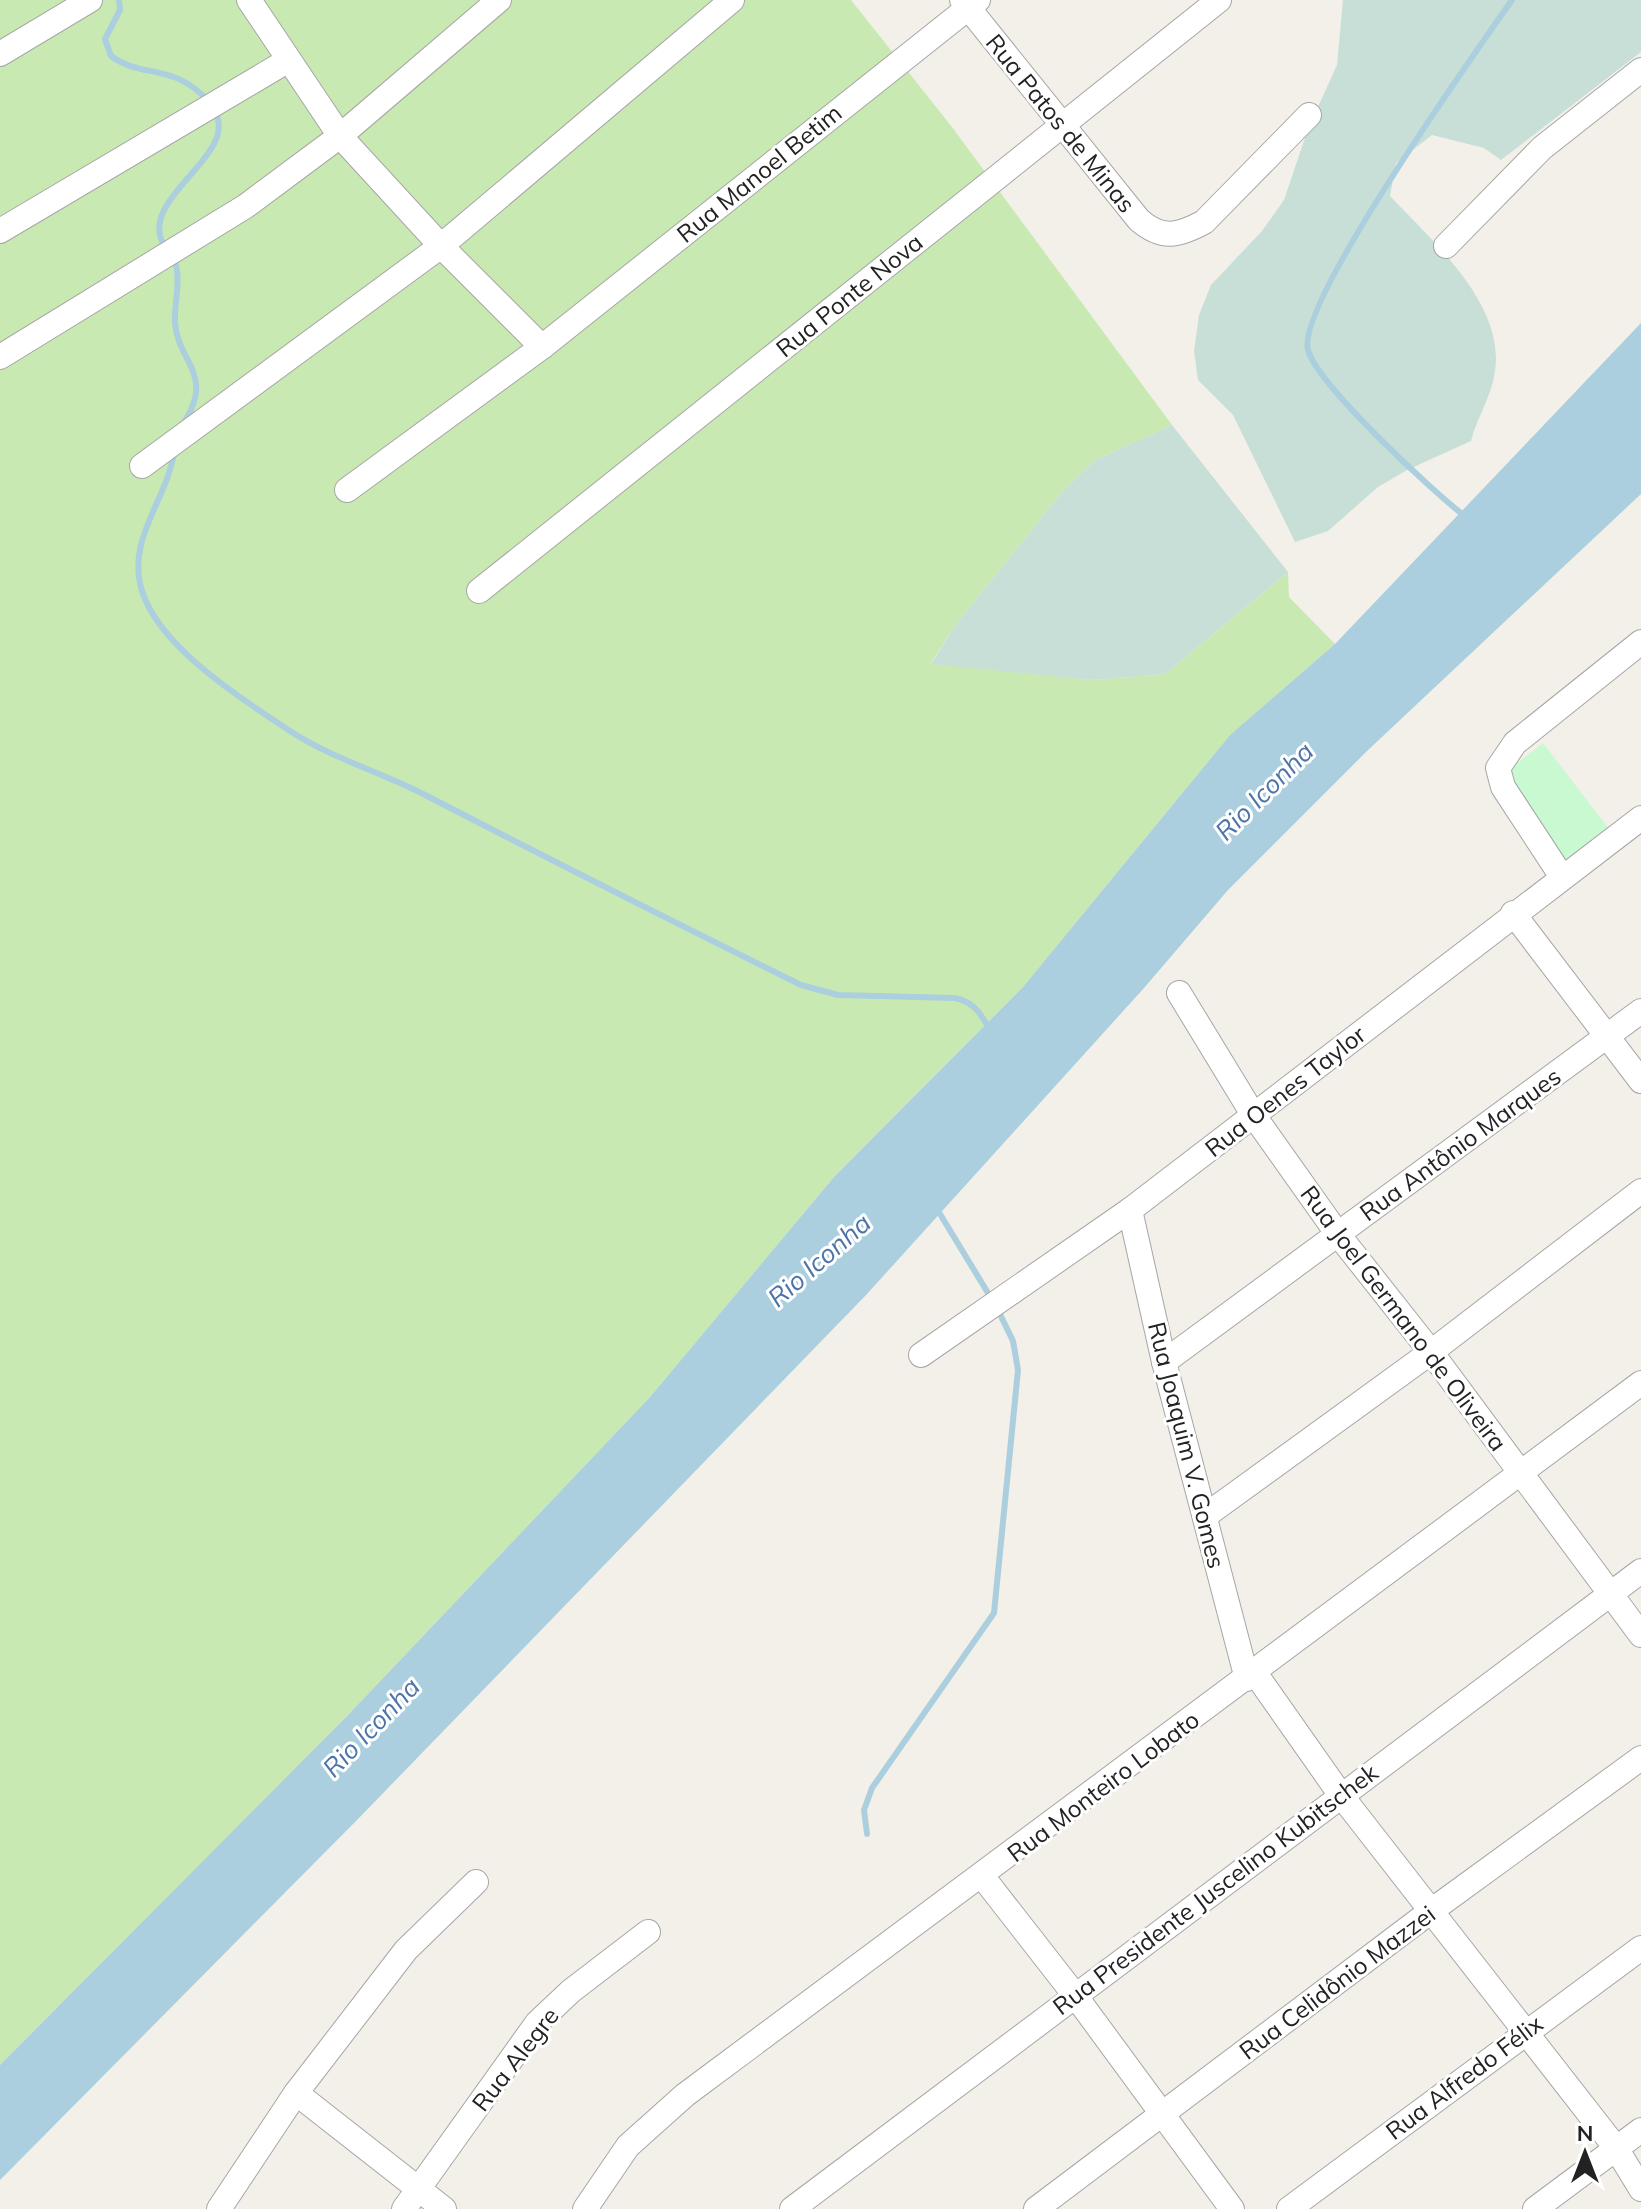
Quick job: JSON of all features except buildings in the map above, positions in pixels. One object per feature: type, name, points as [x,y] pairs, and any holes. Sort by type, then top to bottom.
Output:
[{"type":"street","points":[[0,54],[90,0]]},
{"type":"street","points":[[249,0],[340,136],[441,246],[542,347]]},
{"type":"street","points":[[0,357],[246,206],[340,136],[499,0]]},
{"type":"street","points":[[142,466],[441,246],[732,0]]},
{"type":"street","name":"Rua Ponte Nova","points":[[479,591],[1219,0]]},
{"type":"street","name":"Rua Patos de Minas","points":[[969,2],[1061,125],[1139,220],[1152,231],[1168,236],[1185,232],[1204,222],[1309,115]]},
{"type":"street","name":"Rua Manoel Betim","points":[[347,490],[542,347],[969,2]]},
{"type":"street","points":[[0,231],[287,61]]},
{"type":"street","points":[[1446,246],[1542,148],[1641,70]]},
{"type":"street","points":[[1562,877],[1503,787],[1498,768],[1515,743],[1641,642]]},
{"type":"street","name":"Rua Oenes Taylor","points":[[921,1355],[1130,1210],[1513,913],[1641,818]]},
{"type":"street","points":[[1513,913],[1641,1081]]},
{"type":"street","name":"Rua Joel Germano de Oliveira","points":[[1179,993],[1254,1116],[1337,1233],[1431,1352],[1641,1635]]},
{"type":"street","name":"Rua Antônio Marques","points":[[1164,1362],[1641,1011]]},
{"type":"street","points":[[1205,1516],[1431,1352],[1641,1191]]},
{"type":"street","name":"Rua Joaquim V. Gomes","points":[[1130,1210],[1164,1362],[1251,1676],[1616,2148],[1641,2189]]},
{"type":"street","name":"Rua Monteiro Lobato","points":[[585,2209],[628,2146],[675,2103],[1641,1383]]},
{"type":"street","name":"Rua Presidente Juscelino Kubitschek","points":[[792,2209],[1340,1794],[1641,1571]]},
{"type":"street","name":"Rua Celidônio Mazzei","points":[[1036,2209],[1431,1911],[1641,1758]]},
{"type":"street","points":[[982,1876],[1074,1994],[1232,2209]]},
{"type":"street","points":[[219,2209],[296,2093],[406,1950],[476,1882]]},
{"type":"street","name":"Rua Alegre","points":[[404,2209],[537,2023],[571,1991],[648,1932]]},
{"type":"street","name":"Rua Alfredo Félix","points":[[1289,2209],[1641,1948]]},
{"type":"street","points":[[296,2093],[420,2187],[444,2209]]},
{"type":"street","points":[[1535,2209],[1641,2130]]},
{"type":"green space","points":[[0,0],[851,0],[952,127],[1172,425],[1095,460],[1061,493],[956,624],[931,663],[1091,680],[1165,674],[1288,572],[1289,597],[1335,644],[1230,735],[1023,987],[834,1177],[650,1397],[348,1715],[0,2065]]},
{"type":"green space","points":[[1343,0],[1641,0],[1641,52],[1501,160],[1484,148],[1432,135],[1396,163],[1390,196],[1462,274],[1489,321],[1495,346],[1493,380],[1471,441],[1378,487],[1328,531],[1295,542],[1233,415],[1198,380],[1194,351],[1199,315],[1211,285],[1262,231],[1284,200],[1308,129],[1337,65]]},
{"type":"green space","points":[[1172,425],[1288,572],[1165,674],[1091,680],[931,664],[956,624],[1061,493],[1095,460]]},
{"type":"green space","points":[[1543,743],[1616,838],[1560,885],[1494,781]]},
{"type":"water","name":"Rio Iconha","points":[[1641,323],[1641,494],[1367,751],[1228,890],[1144,988],[867,1294],[358,1819],[0,2180],[0,2065],[348,1715],[650,1397],[834,1177],[1023,987],[1230,735],[1335,644]]},
{"type":"waterway","points":[[119,0],[120,10],[105,39],[111,56],[134,67],[183,81],[209,102]]},
{"type":"waterway","points":[[1466,517],[1353,411],[1316,366],[1308,350],[1312,324],[1329,283],[1358,233],[1429,121],[1512,0]]},
{"type":"waterway","points":[[165,247],[159,229],[163,212],[213,145],[219,128],[215,112]]},
{"type":"waterway","points":[[174,259],[177,274],[177,336],[192,369],[196,393],[183,424]]},
{"type":"waterway","points":[[174,453],[139,554],[138,572],[142,591],[152,612],[184,652],[249,704],[323,749],[427,796],[801,985],[838,995],[955,998],[975,1008],[988,1027]]},
{"type":"waterway","points":[[937,1209],[991,1298]]},
{"type":"waterway","points":[[867,1834],[864,1810],[872,1788],[994,1613],[1018,1370],[1013,1341],[997,1308]]}]
